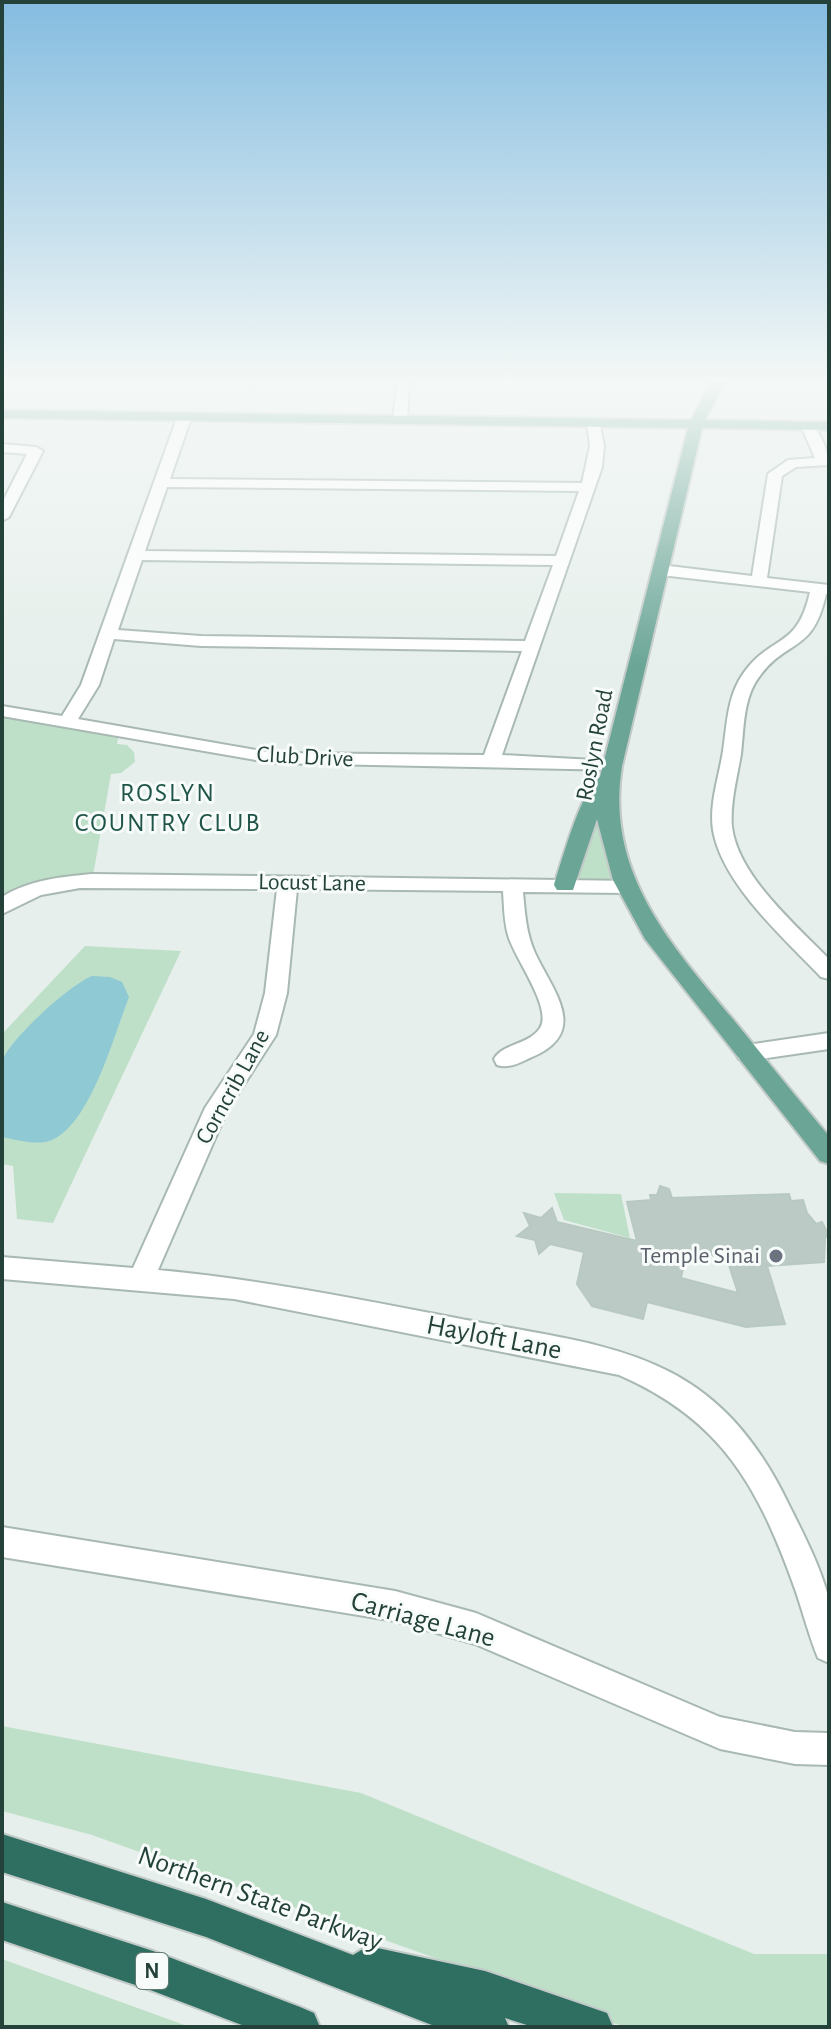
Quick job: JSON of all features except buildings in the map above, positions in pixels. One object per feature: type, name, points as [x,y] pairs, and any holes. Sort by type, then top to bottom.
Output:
[{"type":"highway","name":"Northern State Parkway","points":[[2,1853],[123,1889],[295,1950],[489,2027]]},
{"type":"highway","name":"N","points":[[2,1921],[153,1971],[300,2027]]},
{"type":"highway","points":[[295,1950],[485,1991],[593,2027]]},
{"type":"main road","name":"Roslyn Road","points":[[683,478],[612,766],[606,805],[608,824],[617,863],[627,886],[668,956],[829,1154]]},
{"type":"main road","points":[[565,885],[584,825],[612,766]]},
{"type":"street","points":[[2,517],[22,478]]},
{"type":"street","points":[[68,721],[90,685],[164,478]]},
{"type":"street","points":[[491,761],[590,478]]},
{"type":"street","points":[[759,582],[774,478]]},
{"type":"street","points":[[162,483],[587,487]]},
{"type":"street","points":[[136,555],[562,561]]},
{"type":"street","points":[[661,570],[824,590],[811,625],[794,643],[761,665],[744,688],[724,802],[723,831],[730,854],[741,874],[829,972]]},
{"type":"street","points":[[108,634],[201,641],[532,646]]},
{"type":"street","name":"Club Drive","points":[[2,711],[273,758],[612,766]]},
{"type":"street","name":"Locust Lane","points":[[2,907],[33,890],[60,883],[627,886]]},
{"type":"street","name":"Corncrib Lane","points":[[141,1279],[217,1108],[246,1066],[268,1024],[276,993],[288,883]]},
{"type":"street","points":[[505,1059],[521,1054],[543,1039],[551,1026],[554,1010],[549,993],[518,936],[512,885]]},
{"type":"street","points":[[747,1053],[829,1041]]},
{"type":"street","name":"Hayloft Lane","points":[[2,1268],[234,1288],[329,1304],[622,1363],[677,1388],[725,1426],[763,1478],[794,1547],[829,1647]]},
{"type":"street","name":"Carriage Lane","points":[[2,1542],[395,1606],[476,1629],[720,1733],[795,1748],[829,1749]]},
{"type":"green space","name":"ROSLYN COUNTRY CLUB","points":[[2,711],[119,731],[117,744],[127,745],[134,752],[135,762],[121,773],[111,774],[92,881],[60,883],[2,907]]},
{"type":"green space","points":[[591,806],[627,886],[565,885]]},
{"type":"green space","points":[[85,946],[181,951],[53,1223],[17,1219],[13,1166],[2,1164],[2,1034]]},
{"type":"green space","points":[[554,1193],[621,1194],[630,1238],[564,1220]]},
{"type":"green space","points":[[2,1726],[361,1793],[754,1954],[829,1954],[829,2027],[628,2027],[589,2017],[446,1962],[92,1835],[2,1811]]},
{"type":"green space","points":[[2,1959],[190,2027],[2,2027]]},
{"type":"water","points":[[92,976],[110,977],[122,982],[129,997],[90,1097],[66,1131],[52,1140],[34,1142],[2,1137],[1,1070],[7,1052],[41,1014]]},
{"type":"place","name":"Temple Sinai","points":[[776,1256]]},
{"type":"district","name":"ROSLYN COUNTRY CLUB","points":[[168,808]]}]
